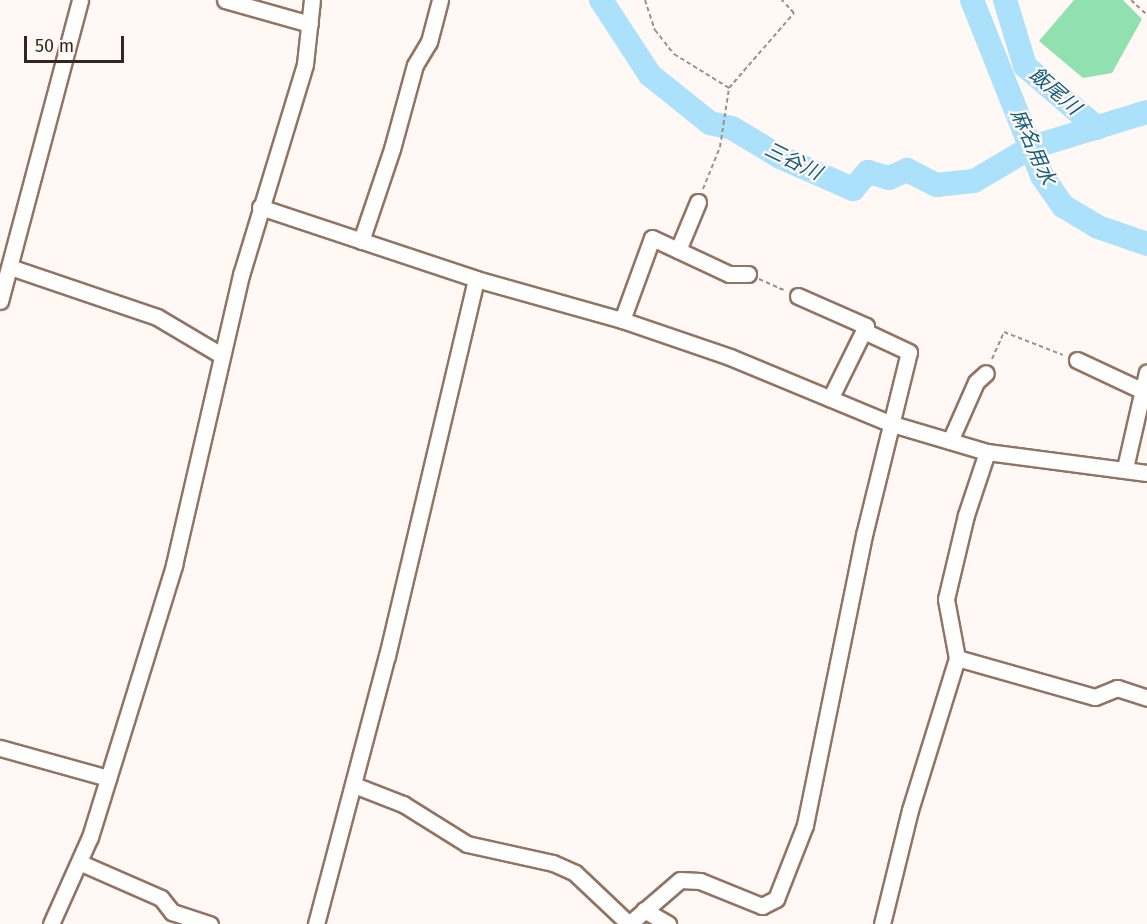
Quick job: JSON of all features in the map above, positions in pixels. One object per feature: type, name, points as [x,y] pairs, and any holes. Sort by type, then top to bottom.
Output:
[{"type":"street","points":[[0,301],[80,0]]},
{"type":"street","points":[[225,0],[310,24]]},
{"type":"street","points":[[51,924],[81,863],[174,565],[221,355],[260,207],[305,64],[312,0]]},
{"type":"street","points":[[361,241],[392,149],[415,65],[429,42],[440,0]]},
{"type":"street","points":[[678,250],[698,202]]},
{"type":"street","points":[[260,207],[476,279],[622,320],[730,357],[889,423],[987,452],[1125,468],[1147,473]]},
{"type":"street","points":[[622,320],[652,238],[729,274],[748,274]]},
{"type":"street","points":[[10,267],[157,317],[221,355]]},
{"type":"street","points":[[316,924],[354,785],[476,279]]},
{"type":"street","points":[[798,296],[866,326],[831,399]]},
{"type":"street","points":[[354,785],[403,804],[467,844],[553,863],[575,873],[629,924],[680,880],[700,881],[762,906],[776,899],[805,825],[889,423],[909,352],[864,331]]},
{"type":"street","points":[[1077,360],[1141,390]]},
{"type":"street","points":[[1125,468],[1141,390],[1147,372]]},
{"type":"street","points":[[950,441],[976,382],[986,373]]},
{"type":"street","points":[[882,924],[910,810],[957,658],[946,599],[966,515],[987,452]]},
{"type":"street","points":[[957,658],[1095,697],[1117,688],[1147,698]]},
{"type":"street","points":[[0,748],[108,778]]},
{"type":"street","points":[[81,863],[161,898],[172,912],[210,924]]},
{"type":"street","points":[[644,910],[668,924]]},
{"type":"path","points":[[645,0],[655,30],[674,54],[729,88]]},
{"type":"path","points":[[698,202],[720,147],[729,88],[789,23],[794,13],[782,0]]},
{"type":"path","points":[[1131,0],[1147,15]]},
{"type":"path","points":[[748,274],[798,296]]},
{"type":"path","points":[[986,373],[1004,332],[1077,360]]},
{"type":"green space","points":[[1074,0],[1123,0],[1142,19],[1112,73],[1083,78],[1039,41]]},
{"type":"waterway","name":"三谷川","points":[[601,0],[650,75],[710,123],[732,128],[780,157],[853,189],[868,172],[889,178],[907,170],[936,185],[974,181],[1023,152]]},
{"type":"waterway","name":"麻名用水","points":[[972,0],[1042,176],[1063,206],[1098,227],[1147,244]]},
{"type":"waterway","name":"飯尾川","points":[[1005,0],[1025,66],[1097,128]]},
{"type":"waterway","name":"飯尾川","points":[[1039,145],[1147,112]]}]
